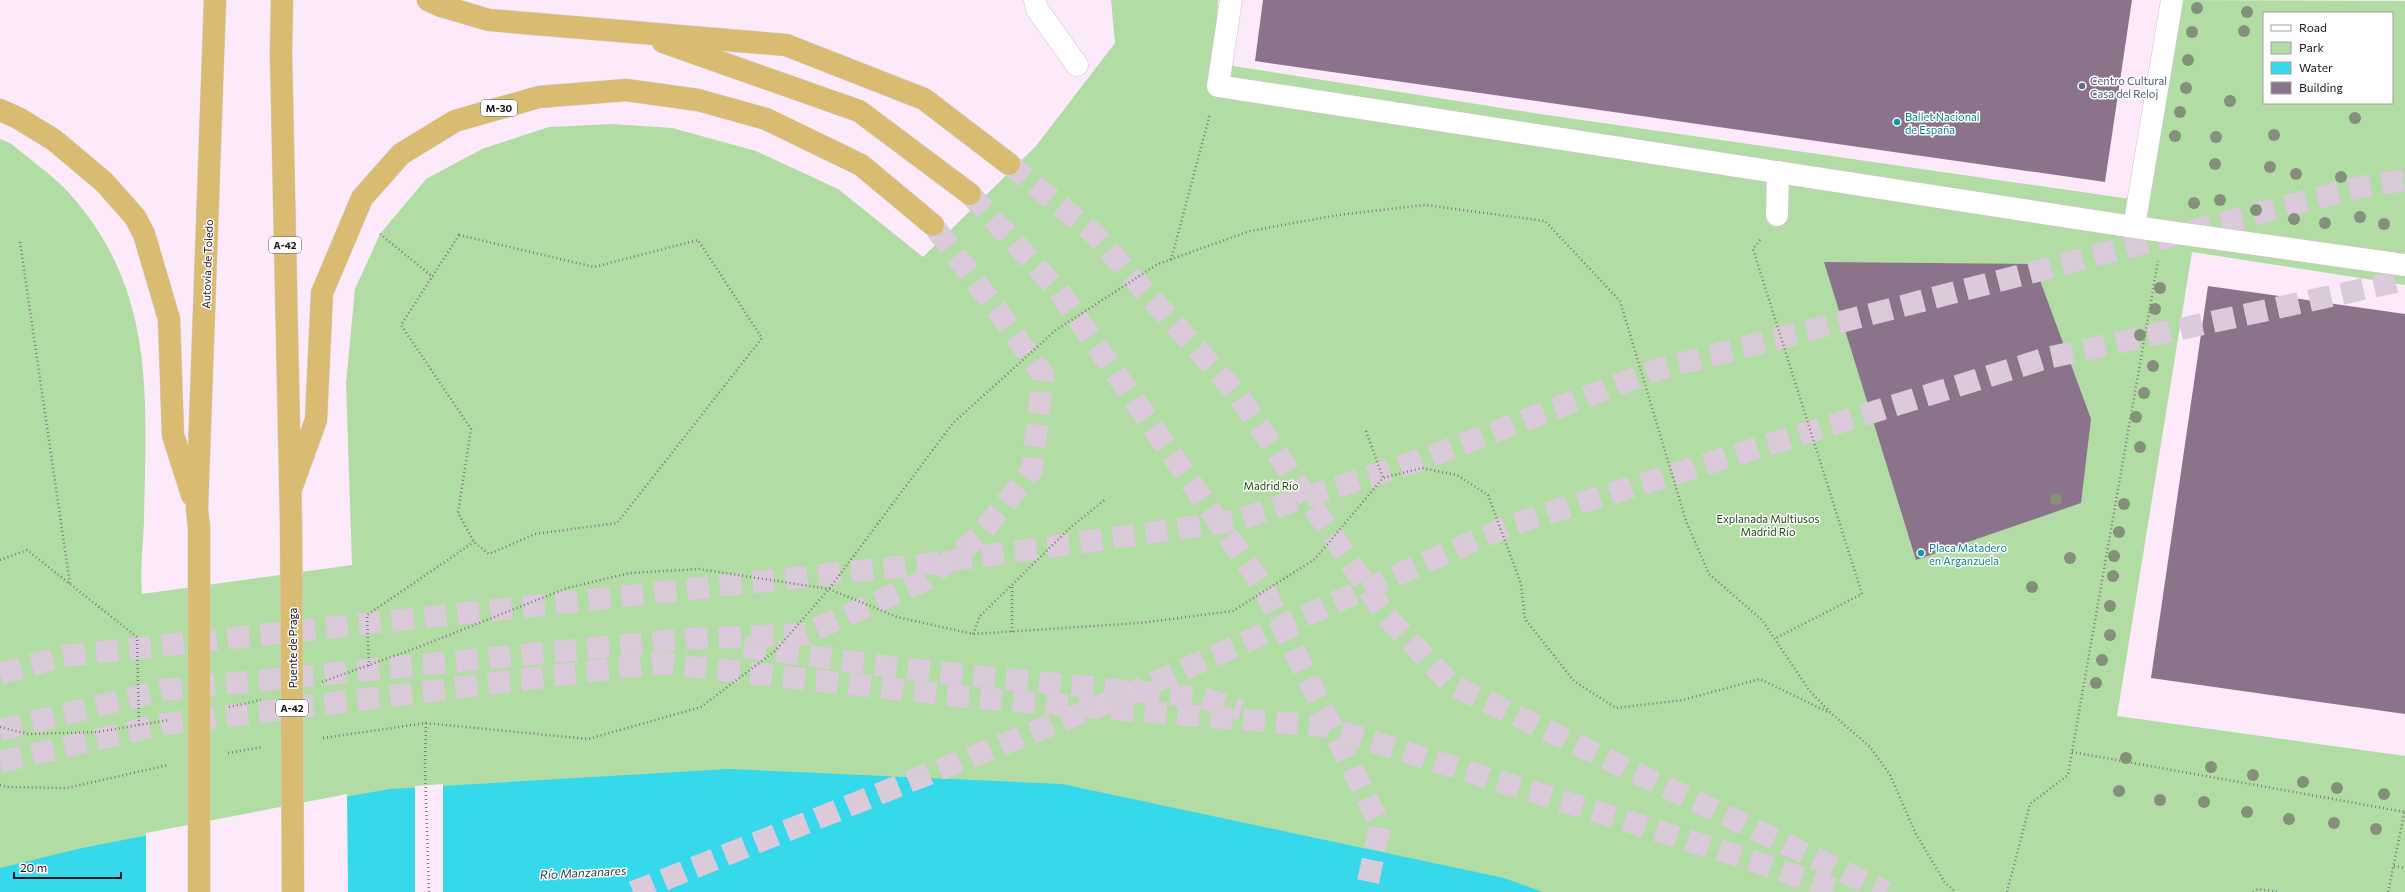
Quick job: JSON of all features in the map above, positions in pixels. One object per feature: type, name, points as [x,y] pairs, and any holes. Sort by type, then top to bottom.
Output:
[{"type":"highway","name":"Autovía de Toledo","points":[[198,518],[215,0]]},
{"type":"highway","points":[[214,63],[227,0]]},
{"type":"highway","name":"A-42","points":[[282,0],[281,53],[291,489]]},
{"type":"highway","points":[[428,0],[441,6],[489,20],[634,31],[786,45],[924,99],[1009,164]]},
{"type":"highway","points":[[634,31],[858,111],[970,194]]},
{"type":"highway","name":"M-30","points":[[291,489],[316,420],[322,293],[362,198],[401,154],[455,121],[539,97],[626,90],[698,100],[766,119],[861,165],[933,225]]},
{"type":"highway","points":[[0,110],[18,118],[54,140],[104,182],[136,217],[144,234],[169,319],[173,435],[198,518],[199,892]]},
{"type":"highway","name":"Puente de Praga","points":[[291,489],[293,892]]},
{"type":"street","points":[[1035,0],[1037,9],[1077,65]]},
{"type":"street","points":[[1232,0],[1218,86],[2134,227],[2405,265]]},
{"type":"street","points":[[2134,227],[2172,0]]},
{"type":"street","points":[[1777,215],[1778,172]]},
{"type":"path","points":[[1171,260],[1212,109]]},
{"type":"path","points":[[316,739],[426,723],[588,739],[701,707],[775,651],[829,589],[953,423],[1056,330],[1158,264],[1250,231],[1338,215],[1425,205],[1545,221],[1620,301],[1686,521],[1709,574],[1762,620],[1809,690],[1832,714],[1870,747],[1890,775],[1916,834],[1945,883],[1956,892]]},
{"type":"path","points":[[1774,639],[1862,594],[1753,249],[1777,215]]},
{"type":"path","points":[[375,230],[432,277]]},
{"type":"path","points":[[2007,892],[2030,804],[2068,775],[2163,231]]},
{"type":"path","points":[[459,235],[594,267],[698,240],[762,338],[617,523],[535,534],[489,554],[474,542],[458,513],[471,430],[401,325],[459,235]]},
{"type":"path","points":[[20,242],[70,584]]},
{"type":"path","points":[[1366,430],[1383,478]]},
{"type":"path","points":[[319,682],[370,666],[567,588],[630,573],[699,569],[829,589],[897,617],[973,634],[1139,623],[1233,611],[1315,559],[1383,478],[1422,468],[1457,475],[1488,495],[1521,584],[1525,619],[1574,681],[1616,708],[1683,700],[1760,679],[1832,714]]},
{"type":"path","points":[[973,634],[980,616],[1012,587],[1072,526],[1106,499]]},
{"type":"path","points":[[370,666],[366,615],[474,542]]},
{"type":"path","points":[[0,560],[27,550],[137,637],[139,726]]},
{"type":"path","points":[[1012,587],[1012,632]]},
{"type":"path","points":[[223,708],[269,698]]},
{"type":"path","points":[[0,727],[28,734],[97,732],[139,726],[177,718]]},
{"type":"path","points":[[426,723],[425,766],[429,892]]},
{"type":"path","points":[[222,755],[269,746]]},
{"type":"path","points":[[2072,752],[2405,811],[2388,892]]},
{"type":"path","points":[[0,785],[7,787],[67,788],[175,763]]},
{"type":"path","points":[[2394,866],[2405,868]]},
{"type":"path","points":[[2253,892],[2258,889],[2279,892]]},
{"type":"green space","name":"Madrid Río","points":[[1111,0],[1218,0],[1214,63],[1540,114],[2137,200],[2167,0],[2405,1],[2405,285],[2192,252],[2117,716],[2405,756],[2405,892],[0,892],[0,139],[10,143],[49,174],[70,194],[98,231],[119,269],[132,308],[140,348],[146,432],[144,521],[141,567],[142,594],[352,565],[346,383],[355,289],[380,234],[426,179],[482,149],[549,127],[612,124],[672,128],[756,151],[838,189],[923,257],[1036,146],[1115,43]]},
{"type":"water","name":"Río Manzanares","points":[[729,769],[1062,784],[1504,878],[1543,892],[0,892],[0,868],[82,848],[390,789]]},
{"type":"pier","points":[[443,784],[443,892],[415,892],[415,786]]},
{"type":"pier","points":[[347,794],[348,892],[146,892],[146,833]]},
{"type":"building","name":"Ballet Nacional de España","points":[[1263,0],[2132,0],[2105,182],[1255,61]]},
{"type":"building","points":[[1824,262],[2034,264],[2091,419],[2081,503],[1916,560]]},
{"type":"building","points":[[2208,286],[2405,314],[2405,714],[2151,678]]},
{"type":"tunnel","points":[[1009,164],[1092,232],[1239,396],[1387,617],[1452,685],[1886,892]]},
{"type":"tunnel","points":[[0,674],[64,656],[934,563],[1234,521],[1426,458],[1656,370],[2360,187],[2405,180]]},
{"type":"tunnel","points":[[970,194],[1058,290],[1262,585],[1380,825],[1366,892]]},
{"type":"tunnel","points":[[0,730],[163,690],[686,639],[805,634],[926,580],[979,536],[1032,470],[1043,375],[1001,315],[933,225]]},
{"type":"tunnel","points":[[633,892],[1119,698],[1510,525],[2047,358],[2405,280]]},
{"type":"tunnel","points":[[744,647],[905,669],[1202,698],[1241,710]]},
{"type":"tunnel","points":[[0,762],[164,724],[658,663],[977,698],[1323,726],[1751,860],[1842,892]]},
{"type":"place","name":"Centro Cultural Casa del Reloj","points":[[2082,86]]},
{"type":"place","name":"Ballet Nacional de España","points":[[1897,122]]},
{"type":"place","name":"Placa Matadero en Arganzuela","points":[[1921,553]]},
{"type":"park label","name":"Explanada Multiusos Madrid Río","points":[[1768,524]]}]
